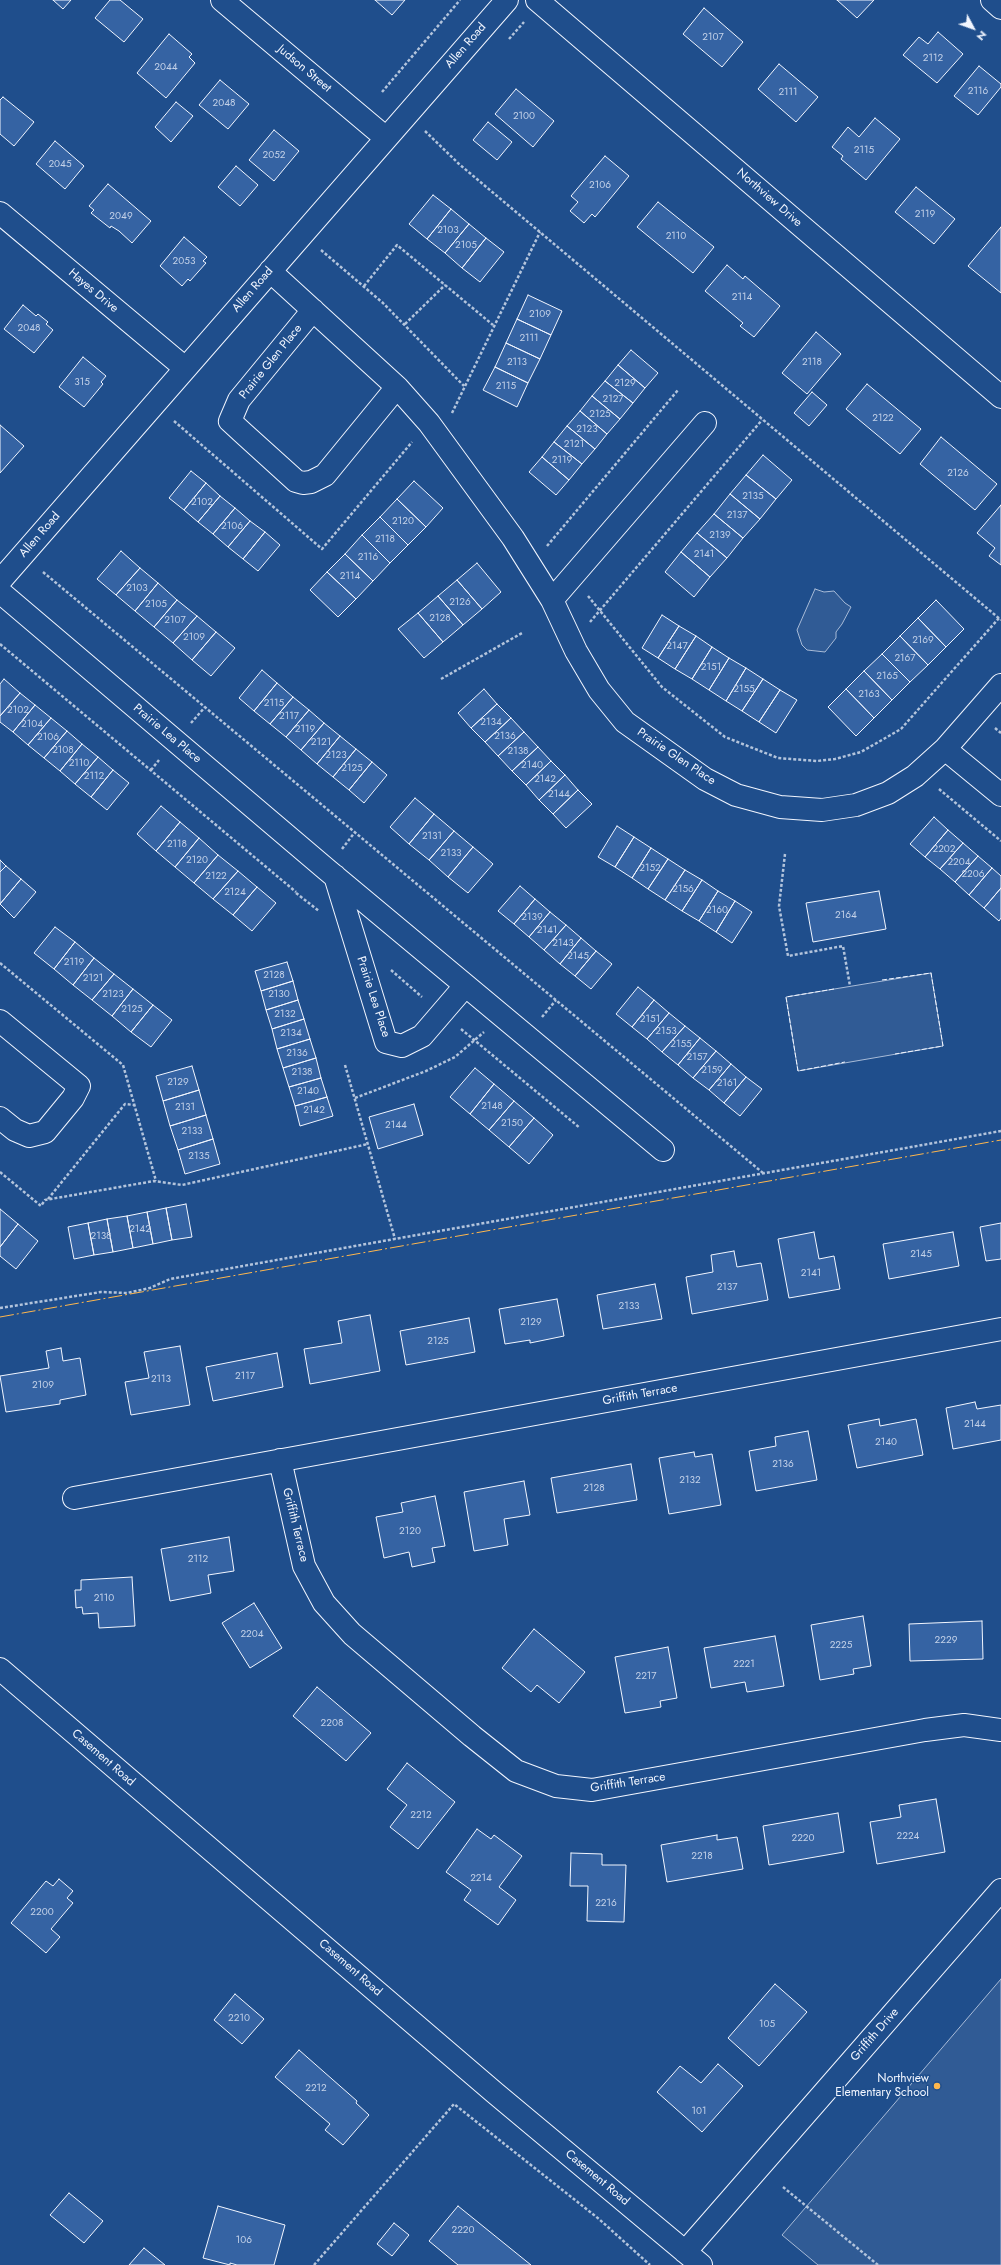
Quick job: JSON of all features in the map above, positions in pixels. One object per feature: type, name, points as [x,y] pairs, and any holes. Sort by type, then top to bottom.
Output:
[{"type":"street","name":"Judson Street","points":[[222,0],[386,138]]},
{"type":"street","name":"Allen Road","points":[[0,581],[507,0]]},
{"type":"street","name":"Northview Drive","points":[[537,0],[1001,397]]},
{"type":"street","points":[[992,0],[1001,8]]},
{"type":"street","name":"Hayes Drive","points":[[0,213],[186,368]]},
{"type":"street","name":"Prairie Glen Place","points":[[270,271],[397,386],[455,457],[513,538],[552,600],[572,643],[599,690],[625,722],[705,779],[736,795],[780,807],[822,810],[856,805],[888,793],[908,781],[946,749],[1001,685]]},
{"type":"street","name":"Prairie Glen Place","points":[[313,310],[239,400],[230,421],[296,481],[303,483],[311,482],[325,475],[397,386]]},
{"type":"street","points":[[552,600],[705,423]]},
{"type":"street","name":"Prairie Lea Place","points":[[0,592],[335,876],[663,1150]]},
{"type":"street","points":[[946,749],[1001,795]]},
{"type":"street","name":"Prairie Lea Place","points":[[335,876],[386,1042],[402,1046],[422,1036],[466,986]]},
{"type":"street","points":[[0,1021],[78,1086],[73,1098],[45,1132],[29,1136],[15,1130],[0,1118]]},
{"type":"street","name":"Griffith Terrace","points":[[74,1498],[1001,1329]]},
{"type":"street","name":"Griffith Terrace","points":[[280,1460],[304,1566],[324,1603],[352,1634],[472,1736],[516,1771],[536,1779],[556,1786],[592,1790],[924,1730],[964,1725],[1001,1730]]},
{"type":"street","name":"Casement Road","points":[[0,1669],[495,2093],[693,2258]]},
{"type":"street","name":"Griffith Drive","points":[[693,2258],[1001,1890]]},
{"type":"path","points":[[382,92],[460,0]]},
{"type":"path","points":[[407,114],[458,164],[1000,619],[901,729],[861,752],[835,759],[817,761],[778,758],[725,737],[662,687],[599,612],[573,577],[559,564],[543,540]]},
{"type":"path","points":[[456,418],[452,412],[493,325],[540,232]]},
{"type":"path","points":[[364,286],[397,245],[493,325]]},
{"type":"path","points":[[322,251],[364,286],[405,324],[464,386]]},
{"type":"path","points":[[405,324],[445,284]]},
{"type":"path","points":[[547,547],[678,390]]},
{"type":"path","points":[[572,643],[762,420]]},
{"type":"path","points":[[43,572],[763,1174]]},
{"type":"path","points":[[440,680],[522,633]]},
{"type":"path","points":[[0,644],[296,892]]},
{"type":"path","points":[[934,785],[1001,841]]},
{"type":"path","points":[[785,854],[779,906],[788,956],[843,946],[850,986]]},
{"type":"path","points":[[0,963],[122,1065],[156,1181]]},
{"type":"path","points":[[390,970],[580,1128]]},
{"type":"path","points":[[355,1098],[426,1071],[455,1057],[475,1041]]},
{"type":"path","points":[[345,1065],[395,1239]]},
{"type":"path","points":[[0,1172],[41,1206],[125,1104],[134,1105]]},
{"type":"path","points":[[0,1308],[101,1292],[127,1293],[150,1288],[170,1279],[1001,1131]]},
{"type":"path","points":[[47,1200],[156,1181],[182,1185],[368,1144]]},
{"type":"path","points":[[314,2265],[454,2104],[594,2215],[650,2265]]},
{"type":"path","points":[[784,2187],[878,2265]]},
{"type":"shaded area","points":[[815,589],[824,592],[834,591],[851,607],[836,632],[836,638],[825,652],[807,650],[802,645],[797,630]]},
{"type":"shaded area","points":[[931,973],[943,1046],[798,1071],[786,997]]},
{"type":"shaded area","name":"Northview Elementary School","points":[[1001,1979],[1001,2265],[818,2265],[782,2235]]},
{"type":"building","points":[[53,0],[71,0],[63,9]]},
{"type":"building","points":[[110,0],[120,0],[143,19],[124,42],[95,18]]},
{"type":"building","points":[[375,0],[405,0],[392,15]]},
{"type":"building","points":[[837,0],[874,0],[857,18]]},
{"type":"building","points":[[704,8],[743,42],[722,67],[683,34]]},
{"type":"building","points":[[938,32],[963,54],[937,83],[903,55],[919,37],[928,44]]},
{"type":"building","points":[[169,34],[192,54],[189,57],[195,63],[166,98],[137,73]]},
{"type":"building","points":[[779,64],[818,97],[796,122],[758,89]]},
{"type":"building","points":[[979,66],[1001,84],[1001,87],[978,115],[954,96]]},
{"type":"building","points":[[220,80],[249,104],[228,129],[199,105]]},
{"type":"building","points":[[516,89],[554,121],[533,147],[495,114]]},
{"type":"building","points":[[3,97],[34,122],[14,146],[0,134],[0,100]]},
{"type":"building","points":[[176,102],[193,116],[171,142],[155,127]]},
{"type":"building","points":[[875,118],[900,139],[866,180],[841,159],[843,156],[832,147],[848,127],[859,137]]},
{"type":"building","points":[[488,122],[512,142],[497,160],[473,140]]},
{"type":"building","points":[[274,130],[299,151],[274,181],[249,160]]},
{"type":"building","points":[[55,141],[84,166],[65,189],[36,164]]},
{"type":"building","points":[[605,156],[629,176],[595,217],[592,214],[584,223],[570,211],[578,202],[571,196]]},
{"type":"building","points":[[236,166],[258,185],[240,206],[218,187]]},
{"type":"building","points":[[108,184],[151,221],[132,243],[119,231],[111,226],[110,228],[91,213],[94,210],[89,206]]},
{"type":"building","points":[[916,187],[955,219],[934,244],[895,212]]},
{"type":"building","points":[[433,195],[451,209],[427,239],[409,224]]},
{"type":"building","points":[[658,202],[714,247],[693,273],[637,227]]},
{"type":"building","points":[[451,209],[469,224],[445,253],[427,239]]},
{"type":"building","points":[[469,224],[486,238],[462,268],[445,253]]},
{"type":"building","points":[[1001,227],[1001,293],[968,266]]},
{"type":"building","points":[[184,237],[207,257],[203,261],[206,263],[190,281],[188,279],[182,286],[160,266]]},
{"type":"building","points":[[486,238],[504,252],[480,282],[462,268]]},
{"type":"building","points":[[727,265],[743,279],[745,276],[780,306],[754,337],[740,326],[743,323],[705,291]]},
{"type":"building","points":[[528,295],[562,311],[551,335],[517,319]]},
{"type":"building","points":[[23,305],[36,316],[38,314],[48,322],[46,324],[53,330],[34,353],[4,329]]},
{"type":"building","points":[[517,319],[551,335],[540,359],[506,343]]},
{"type":"building","points":[[816,332],[841,354],[807,394],[782,373]]},
{"type":"building","points":[[506,343],[540,359],[528,383],[495,367]]},
{"type":"building","points":[[631,350],[658,373],[645,388],[618,365]]},
{"type":"building","points":[[83,357],[106,376],[101,382],[103,384],[84,407],[59,387]]},
{"type":"building","points":[[618,365],[645,388],[633,403],[605,381]]},
{"type":"building","points":[[495,367],[528,383],[517,407],[483,390]]},
{"type":"building","points":[[605,381],[633,403],[620,419],[592,396]]},
{"type":"building","points":[[867,384],[921,429],[900,454],[846,409]]},
{"type":"building","points":[[812,392],[827,405],[809,426],[794,413]]},
{"type":"building","points":[[592,396],[620,419],[607,434],[580,411]]},
{"type":"building","points":[[580,411],[607,434],[595,449],[567,426]]},
{"type":"building","points":[[0,425],[24,446],[0,473]]},
{"type":"building","points":[[567,426],[595,449],[582,464],[554,442]]},
{"type":"building","points":[[941,437],[997,484],[975,510],[920,464]]},
{"type":"building","points":[[554,442],[582,464],[569,480],[542,457]]},
{"type":"building","points":[[763,455],[792,480],[776,499],[746,475]]},
{"type":"building","points":[[542,457],[569,480],[556,495],[529,472]]},
{"type":"building","points":[[191,471],[206,483],[184,510],[169,498]]},
{"type":"building","points":[[746,475],[776,499],[760,519],[730,494]]},
{"type":"building","points":[[414,481],[443,508],[426,527],[397,499]]},
{"type":"building","points":[[206,483],[220,496],[198,522],[184,510]]},
{"type":"building","points":[[730,494],[760,519],[743,538],[714,514]]},
{"type":"building","points":[[220,496],[235,508],[213,534],[198,522]]},
{"type":"building","points":[[397,499],[426,527],[408,545],[380,517]]},
{"type":"building","points":[[1001,505],[1001,565],[989,556],[995,548],[977,533]]},
{"type":"building","points":[[235,508],[250,521],[228,547],[213,534]]},
{"type":"building","points":[[714,514],[743,538],[727,558],[697,533]]},
{"type":"building","points":[[380,517],[408,545],[390,563],[362,535]]},
{"type":"building","points":[[250,521],[265,532],[243,559],[228,547]]},
{"type":"building","points":[[265,532],[280,545],[258,571],[243,559]]},
{"type":"building","points":[[697,533],[727,558],[710,577],[681,552]]},
{"type":"building","points":[[362,535],[390,563],[373,581],[345,554]]},
{"type":"building","points":[[121,551],[140,568],[116,595],[97,579]]},
{"type":"building","points":[[681,552],[710,577],[694,597],[665,572]]},
{"type":"building","points":[[345,554],[373,581],[356,599],[327,572]]},
{"type":"building","points":[[477,563],[501,592],[482,609],[457,580]]},
{"type":"building","points":[[140,568],[158,583],[135,611],[116,595]]},
{"type":"building","points":[[327,572],[356,599],[338,617],[310,590]]},
{"type":"building","points":[[457,580],[482,609],[463,625],[438,596]]},
{"type":"building","points":[[158,583],[177,600],[154,627],[135,611]]},
{"type":"building","points":[[438,596],[463,625],[443,642],[418,613]]},
{"type":"building","points":[[177,600],[197,616],[173,643],[154,627]]},
{"type":"building","points":[[936,600],[964,629],[946,647],[918,618]]},
{"type":"building","points":[[418,613],[443,642],[424,658],[398,629]]},
{"type":"building","points":[[662,615],[679,626],[658,658],[642,648]]},
{"type":"building","points":[[197,616],[216,632],[192,660],[173,643]]},
{"type":"building","points":[[918,618],[946,647],[928,665],[900,636]]},
{"type":"building","points":[[679,626],[696,636],[675,669],[658,658]]},
{"type":"building","points":[[216,632],[235,648],[211,676],[192,660]]},
{"type":"building","points":[[696,636],[712,647],[692,679],[675,669]]},
{"type":"building","points":[[900,636],[928,665],[910,682],[882,654]]},
{"type":"building","points":[[712,647],[729,658],[709,690],[692,679]]},
{"type":"building","points":[[882,654],[910,682],[892,700],[864,671]]},
{"type":"building","points":[[729,658],[746,668],[726,701],[709,690]]},
{"type":"building","points":[[746,668],[763,679],[742,711],[726,701]]},
{"type":"building","points":[[262,670],[277,683],[254,711],[239,698]]},
{"type":"building","points":[[864,671],[892,700],[874,718],[846,689]]},
{"type":"building","points":[[4,679],[20,693],[0,716],[0,684]]},
{"type":"building","points":[[763,679],[780,690],[759,722],[742,711]]},
{"type":"building","points":[[277,683],[293,697],[270,724],[254,711]]},
{"type":"building","points":[[484,689],[497,704],[471,728],[458,713]]},
{"type":"building","points":[[846,689],[874,718],[856,736],[828,707]]},
{"type":"building","points":[[780,690],[797,700],[776,733],[759,722]]},
{"type":"building","points":[[20,693],[35,705],[13,732],[0,722],[0,716]]},
{"type":"building","points":[[293,697],[309,710],[286,737],[270,724]]},
{"type":"building","points":[[497,704],[511,718],[485,742],[471,728]]},
{"type":"building","points":[[35,705],[51,718],[28,745],[13,732]]},
{"type":"building","points":[[309,710],[324,723],[301,750],[286,737]]},
{"type":"building","points":[[51,718],[67,731],[44,758],[28,745]]},
{"type":"building","points":[[511,718],[524,732],[498,756],[485,742]]},
{"type":"building","points":[[324,723],[340,736],[317,764],[301,750]]},
{"type":"building","points":[[67,731],[82,744],[60,771],[44,758]]},
{"type":"building","points":[[524,732],[538,747],[512,771],[498,756]]},
{"type":"building","points":[[340,736],[356,749],[333,777],[317,764]]},
{"type":"building","points":[[82,744],[98,757],[75,784],[60,771]]},
{"type":"building","points":[[538,747],[551,761],[526,785],[512,771]]},
{"type":"building","points":[[356,749],[372,762],[349,790],[333,777]]},
{"type":"building","points":[[98,757],[113,770],[91,797],[75,784]]},
{"type":"building","points":[[551,761],[565,775],[539,800],[526,785]]},
{"type":"building","points":[[372,762],[387,775],[364,803],[349,790]]},
{"type":"building","points":[[113,770],[129,783],[107,810],[91,797]]},
{"type":"building","points":[[565,775],[578,790],[553,814],[539,800]]},
{"type":"building","points":[[578,790],[592,804],[566,828],[553,814]]},
{"type":"building","points":[[415,798],[434,814],[409,844],[390,827]]},
{"type":"building","points":[[161,806],[180,822],[156,851],[137,834]]},
{"type":"building","points":[[434,814],[454,831],[429,860],[409,844]]},
{"type":"building","points":[[934,817],[948,830],[925,857],[910,844]]},
{"type":"building","points":[[180,822],[199,838],[175,867],[156,851]]},
{"type":"building","points":[[617,826],[634,837],[615,867],[598,857]]},
{"type":"building","points":[[948,830],[963,843],[940,869],[925,857]]},
{"type":"building","points":[[454,831],[473,847],[448,877],[429,860]]},
{"type":"building","points":[[634,837],[651,848],[632,878],[615,867]]},
{"type":"building","points":[[199,838],[218,855],[194,883],[175,867]]},
{"type":"building","points":[[963,843],[978,856],[955,882],[940,869]]},
{"type":"building","points":[[473,847],[493,864],[468,893],[448,877]]},
{"type":"building","points":[[651,848],[668,859],[648,889],[632,878]]},
{"type":"building","points":[[218,855],[238,871],[213,899],[194,883]]},
{"type":"building","points":[[978,856],[992,868],[969,895],[955,882]]},
{"type":"building","points":[[668,859],[685,870],[665,900],[648,889]]},
{"type":"building","points":[[0,860],[6,866],[0,872]]},
{"type":"building","points":[[6,866],[21,879],[0,904],[0,872]]},
{"type":"building","points":[[992,868],[1001,876],[1001,888],[984,908],[969,895]]},
{"type":"building","points":[[685,870],[702,880],[682,911],[665,900]]},
{"type":"building","points":[[238,871],[257,887],[233,915],[213,899]]},
{"type":"building","points":[[21,879],[36,892],[14,918],[0,904]]},
{"type":"building","points":[[702,880],[718,891],[699,921],[682,911]]},
{"type":"building","points":[[520,886],[535,899],[514,924],[498,911]]},
{"type":"building","points":[[257,887],[276,903],[252,931],[233,915]]},
{"type":"building","points":[[1001,888],[1001,918],[999,921],[984,908]]},
{"type":"building","points":[[718,891],[735,901],[716,932],[699,921]]},
{"type":"building","points":[[879,891],[886,929],[813,942],[806,903]]},
{"type":"building","points":[[535,899],[550,912],[529,937],[514,924]]},
{"type":"building","points":[[735,901],[752,912],[732,943],[716,932]]},
{"type":"building","points":[[550,912],[566,925],[544,950],[529,937]]},
{"type":"building","points":[[566,925],[581,938],[560,964],[544,950]]},
{"type":"building","points":[[55,927],[75,942],[54,969],[34,953]]},
{"type":"building","points":[[581,938],[596,951],[575,976],[560,964]]},
{"type":"building","points":[[75,942],[94,958],[73,985],[54,969]]},
{"type":"building","points":[[596,951],[612,964],[591,989],[575,976]]},
{"type":"building","points":[[94,958],[114,974],[92,1000],[73,985]]},
{"type":"building","points":[[287,962],[293,981],[261,991],[255,971]]},
{"type":"building","points":[[114,974],[133,989],[112,1016],[92,1000]]},
{"type":"building","points":[[293,981],[298,1000],[266,1010],[261,991]]},
{"type":"building","points":[[638,987],[654,1000],[632,1027],[616,1014]]},
{"type":"building","points":[[133,989],[153,1005],[131,1032],[112,1016]]},
{"type":"building","points":[[298,1000],[304,1019],[272,1029],[266,1010]]},
{"type":"building","points":[[654,1000],[669,1013],[647,1039],[632,1027]]},
{"type":"building","points":[[153,1005],[172,1020],[151,1047],[131,1032]]},
{"type":"building","points":[[669,1013],[685,1026],[662,1052],[647,1039]]},
{"type":"building","points":[[304,1019],[310,1039],[277,1049],[272,1029]]},
{"type":"building","points":[[685,1026],[700,1038],[678,1065],[662,1052]]},
{"type":"building","points":[[700,1038],[716,1051],[693,1078],[678,1065]]},
{"type":"building","points":[[310,1039],[316,1058],[283,1068],[277,1049]]},
{"type":"building","points":[[716,1051],[731,1064],[709,1090],[693,1078]]},
{"type":"building","points":[[316,1058],[321,1078],[289,1087],[283,1068]]},
{"type":"building","points":[[731,1064],[746,1077],[724,1103],[709,1090]]},
{"type":"building","points":[[192,1066],[199,1090],[163,1101],[156,1076]]},
{"type":"building","points":[[475,1068],[494,1084],[470,1114],[450,1097]]},
{"type":"building","points":[[746,1077],[762,1089],[740,1116],[724,1103]]},
{"type":"building","points":[[321,1078],[327,1097],[295,1106],[289,1087]]},
{"type":"building","points":[[494,1084],[514,1101],[489,1130],[470,1114]]},
{"type":"building","points":[[199,1090],[206,1115],[170,1126],[163,1101]]},
{"type":"building","points":[[327,1097],[333,1116],[300,1126],[295,1106]]},
{"type":"building","points":[[514,1101],[534,1118],[509,1147],[489,1130]]},
{"type":"building","points":[[414,1104],[423,1135],[378,1149],[369,1117]]},
{"type":"building","points":[[206,1115],[213,1139],[178,1150],[170,1126]]},
{"type":"building","points":[[534,1118],[553,1135],[529,1164],[509,1147]]},
{"type":"building","points":[[213,1139],[220,1164],[185,1174],[178,1150]]},
{"type":"building","points":[[186,1204],[192,1237],[172,1240],[166,1208]]},
{"type":"building","points":[[166,1208],[172,1240],[153,1244],[147,1212]]},
{"type":"building","points":[[0,1209],[18,1224],[0,1247]]},
{"type":"building","points":[[147,1212],[153,1244],[133,1248],[127,1216]]},
{"type":"building","points":[[127,1216],[133,1248],[113,1252],[107,1219]]},
{"type":"building","points":[[107,1219],[113,1252],[94,1255],[88,1223]]},
{"type":"building","points":[[88,1223],[94,1255],[74,1259],[68,1227]]},
{"type":"building","points":[[1001,1223],[1001,1259],[986,1261],[980,1227]]},
{"type":"building","points":[[18,1224],[38,1241],[16,1269],[0,1256],[0,1247]]},
{"type":"building","points":[[814,1232],[819,1259],[834,1256],[840,1289],[789,1298],[778,1239]]},
{"type":"building","points":[[953,1232],[959,1266],[889,1279],[883,1244]]},
{"type":"building","points":[[734,1251],[737,1267],[761,1263],[768,1300],[692,1314],[686,1277],[713,1272],[711,1255]]},
{"type":"building","points":[[655,1284],[662,1319],[603,1329],[597,1295]]},
{"type":"building","points":[[557,1299],[564,1336],[530,1343],[530,1340],[505,1344],[499,1309]]},
{"type":"building","points":[[370,1315],[380,1371],[310,1384],[304,1349],[342,1343],[338,1321]]},
{"type":"building","points":[[469,1318],[475,1352],[406,1365],[400,1331]]},
{"type":"building","points":[[180,1346],[190,1405],[131,1415],[125,1382],[149,1378],[144,1352]]},
{"type":"building","points":[[61,1348],[63,1361],[80,1358],[86,1395],[60,1400],[60,1404],[6,1412],[0,1376],[49,1368],[46,1351]]},
{"type":"building","points":[[277,1353],[283,1387],[213,1401],[206,1367]]},
{"type":"building","points":[[975,1402],[977,1409],[1001,1405],[1001,1440],[953,1449],[946,1408]]},
{"type":"building","points":[[879,1419],[880,1426],[916,1419],[923,1455],[857,1468],[848,1425]]},
{"type":"building","points":[[808,1431],[817,1480],[756,1491],[749,1451],[776,1446],[775,1437]]},
{"type":"building","points":[[694,1452],[695,1457],[712,1454],[721,1505],[669,1514],[659,1458]]},
{"type":"building","points":[[631,1464],[637,1500],[557,1513],[551,1478]]},
{"type":"building","points":[[524,1481],[530,1515],[504,1519],[508,1545],[474,1551],[464,1492]]},
{"type":"building","points":[[435,1496],[445,1546],[432,1548],[435,1562],[412,1567],[409,1552],[384,1558],[376,1517],[403,1512],[401,1503]]},
{"type":"building","points":[[229,1537],[234,1571],[208,1575],[211,1593],[170,1601],[161,1549]]},
{"type":"building","points":[[132,1577],[135,1626],[99,1628],[98,1613],[83,1614],[82,1607],[76,1608],[75,1590],[81,1590],[81,1580]]},
{"type":"building","points":[[254,1603],[282,1648],[250,1668],[222,1623]]},
{"type":"building","points":[[863,1616],[871,1666],[853,1669],[854,1674],[820,1680],[811,1625]]},
{"type":"building","points":[[982,1621],[983,1659],[910,1661],[909,1624]]},
{"type":"building","points":[[534,1629],[585,1672],[559,1703],[537,1685],[531,1692],[502,1668]]},
{"type":"building","points":[[775,1636],[784,1686],[747,1692],[745,1682],[711,1688],[704,1648]]},
{"type":"building","points":[[668,1647],[677,1698],[660,1701],[661,1707],[625,1713],[615,1657]]},
{"type":"building","points":[[317,1687],[371,1733],[346,1761],[293,1716]]},
{"type":"building","points":[[407,1763],[455,1802],[418,1849],[390,1827],[407,1805],[387,1789]]},
{"type":"building","points":[[936,1799],[945,1852],[877,1864],[870,1822],[901,1817],[899,1805]]},
{"type":"building","points":[[838,1813],[844,1852],[769,1865],[763,1826]]},
{"type":"building","points":[[477,1829],[491,1839],[494,1835],[522,1856],[499,1887],[516,1900],[498,1925],[464,1900],[471,1890],[446,1872]]},
{"type":"building","points":[[717,1835],[717,1840],[737,1837],[743,1869],[667,1882],[661,1845]]},
{"type":"building","points":[[571,1853],[602,1854],[602,1865],[626,1865],[624,1922],[587,1921],[588,1886],[570,1886]]},
{"type":"building","points":[[59,1879],[73,1891],[67,1898],[73,1903],[51,1929],[60,1937],[46,1953],[11,1923],[46,1881],[53,1886]]},
{"type":"building","points":[[775,1984],[807,2012],[759,2066],[728,2038]]},
{"type":"building","points":[[235,1994],[264,2019],[242,2044],[214,2020]]},
{"type":"building","points":[[299,2050],[357,2101],[356,2103],[369,2115],[343,2145],[325,2130],[330,2124],[275,2077]]},
{"type":"building","points":[[718,2064],[743,2086],[702,2132],[657,2092],[680,2066],[701,2083]]},
{"type":"building","points":[[69,2193],[103,2221],[84,2243],[50,2215]]},
{"type":"building","points":[[218,2206],[285,2225],[274,2265],[237,2265],[230,2263],[230,2265],[203,2258]]},
{"type":"building","points":[[458,2206],[531,2265],[458,2265],[429,2241]]},
{"type":"building","points":[[394,2223],[409,2235],[392,2256],[377,2244]]},
{"type":"building","points":[[144,2248],[165,2265],[129,2265]]},
{"type":"fence","points":[[882,980],[931,973],[943,1046],[895,1054]]},
{"type":"fence","points":[[834,989],[786,997],[798,1071],[845,1062]]},
{"type":"power","points":[[0,1317],[1001,1140]]},
{"type":"place","name":"Northview Elementary School","points":[[937,2086]]}]
